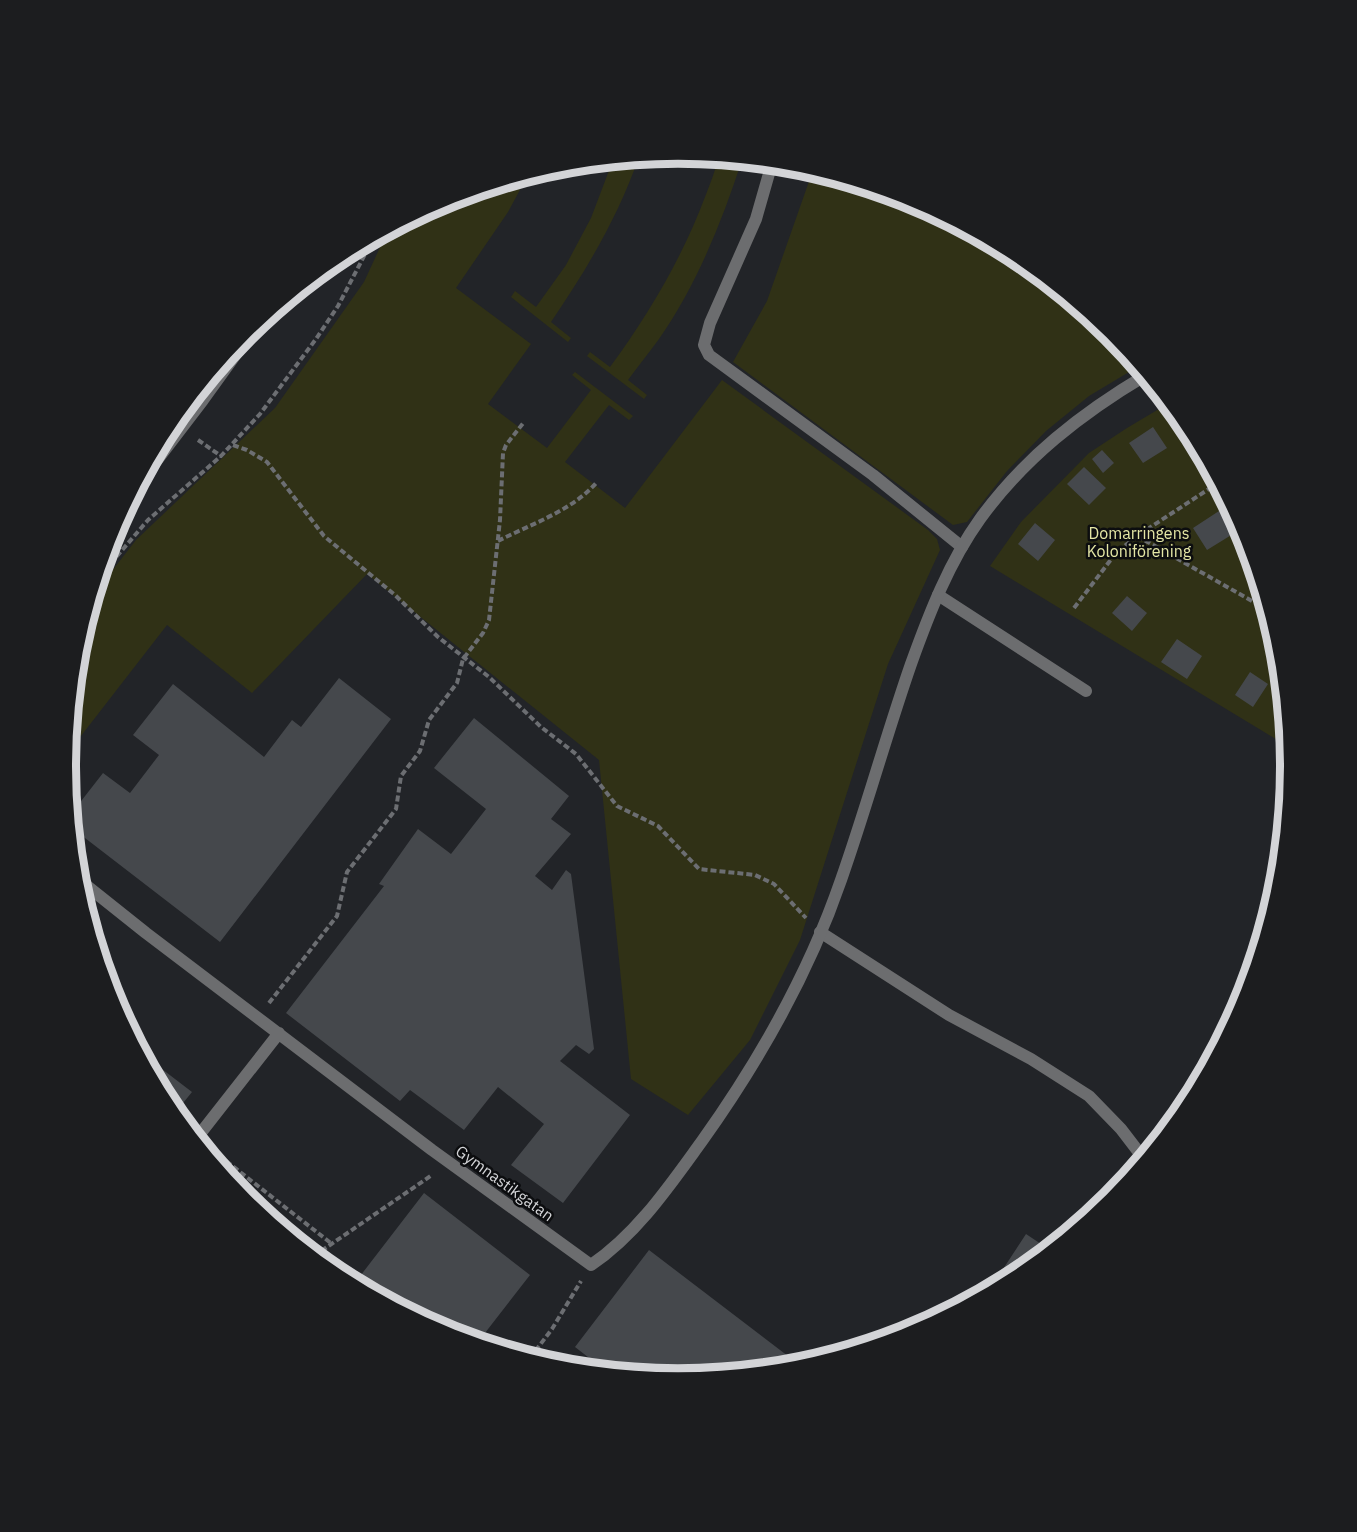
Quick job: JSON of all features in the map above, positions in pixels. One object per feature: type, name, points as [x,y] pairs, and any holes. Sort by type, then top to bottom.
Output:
[{"type":"street","points":[[770,171],[756,219],[710,323],[704,345],[709,355],[873,475],[962,548]]},
{"type":"street","points":[[591,1264],[612,1251],[648,1211],[724,1110],[757,1058],[801,975],[841,881],[897,705],[938,595],[962,548],[980,519],[1001,493],[1042,449],[1106,399],[1139,379]]},
{"type":"street","points":[[179,431],[209,390]]},
{"type":"street","points":[[938,595],[1086,691]]},
{"type":"street","name":"Gymnastikgatan","points":[[89,888],[449,1163],[591,1264]]},
{"type":"street","points":[[820,932],[949,1015],[1031,1059],[1089,1096],[1139,1153]]},
{"type":"street","points":[[201,1132],[279,1033]]},
{"type":"path","points":[[112,562],[148,520],[233,445],[260,414],[338,306],[366,252]]},
{"type":"path","points":[[258,1017],[337,916],[347,872],[396,809],[401,776],[420,752],[429,720],[457,683],[464,659],[483,633],[489,620],[503,453],[506,445],[524,422]]},
{"type":"path","points":[[181,428],[221,456]]},
{"type":"path","points":[[233,445],[267,462],[324,536],[395,595],[438,637],[489,677],[541,727],[576,754],[617,806],[658,826],[699,869],[748,874],[768,880],[820,932]]},
{"type":"path","points":[[497,541],[565,508],[589,491],[597,482]]},
{"type":"path","points":[[1074,608],[1116,553],[1137,536],[1211,487]]},
{"type":"path","points":[[1137,536],[1258,605]]},
{"type":"path","points":[[224,1161],[332,1244]]},
{"type":"path","points":[[322,1251],[449,1163]]},
{"type":"path","points":[[536,1350],[552,1329],[591,1264]]},
{"type":"green space","points":[[636,165],[601,242],[551,322],[571,338],[568,342],[511,297],[515,291],[536,307],[566,265],[591,218],[610,168]]},
{"type":"green space","points":[[716,165],[740,167],[717,230],[685,297],[659,339],[628,380],[647,395],[644,399],[587,356],[590,352],[610,367],[638,327],[664,285],[686,242]]},
{"type":"green space","points":[[810,179],[872,196],[909,210],[980,245],[1045,288],[1104,340],[1132,370],[1089,396],[1046,431],[1007,471],[967,522],[953,525],[733,362],[767,301]]},
{"type":"green space","points":[[523,185],[508,212],[456,288],[531,344],[488,404],[547,448],[591,390],[572,375],[575,372],[633,416],[629,420],[609,405],[565,462],[625,508],[722,380],[928,530],[937,539],[940,550],[888,664],[800,940],[750,1040],[688,1115],[631,1079],[599,760],[367,574],[252,693],[167,625],[77,741],[88,649],[106,578],[136,540],[275,408],[364,282],[382,243],[448,210]]},
{"type":"green space","name":"Domarringens Koloniförening","points":[[1161,408],[1200,465],[1218,500],[1249,572],[1260,610],[1275,687],[1279,741],[990,566],[1021,522],[1089,453]]},
{"type":"building","points":[[1153,427],[1167,448],[1143,463],[1129,443]]},
{"type":"building","points":[[1102,450],[1114,463],[1103,473],[1092,459]]},
{"type":"building","points":[[1084,467],[1106,488],[1089,505],[1067,484]]},
{"type":"building","points":[[1219,511],[1233,534],[1207,550],[1193,528]]},
{"type":"building","points":[[1035,523],[1055,540],[1038,561],[1018,544]]},
{"type":"building","points":[[1127,596],[1147,613],[1132,631],[1112,613]]},
{"type":"building","points":[[1177,639],[1202,656],[1187,679],[1161,662]]},
{"type":"building","points":[[1250,672],[1268,684],[1253,707],[1235,695]]},
{"type":"building","points":[[339,678],[391,719],[220,942],[81,835],[78,805],[103,773],[130,793],[159,755],[133,735],[173,684],[264,757],[292,720],[301,727]]},
{"type":"building","points":[[474,718],[569,796],[551,819],[571,834],[535,876],[552,890],[566,870],[571,874],[594,1049],[589,1054],[576,1045],[560,1061],[630,1115],[563,1203],[511,1165],[544,1124],[498,1087],[464,1130],[410,1090],[400,1101],[286,1013],[384,886],[379,884],[418,829],[451,854],[486,809],[434,768]]},
{"type":"building","points":[[156,1064],[192,1092],[182,1105]]},
{"type":"building","points":[[424,1193],[530,1275],[483,1335],[412,1306],[360,1277]]},
{"type":"building","points":[[1026,1234],[1043,1245],[1013,1267],[999,1275]]},
{"type":"building","points":[[649,1250],[789,1357],[718,1367],[639,1367],[594,1362],[575,1347]]}]
